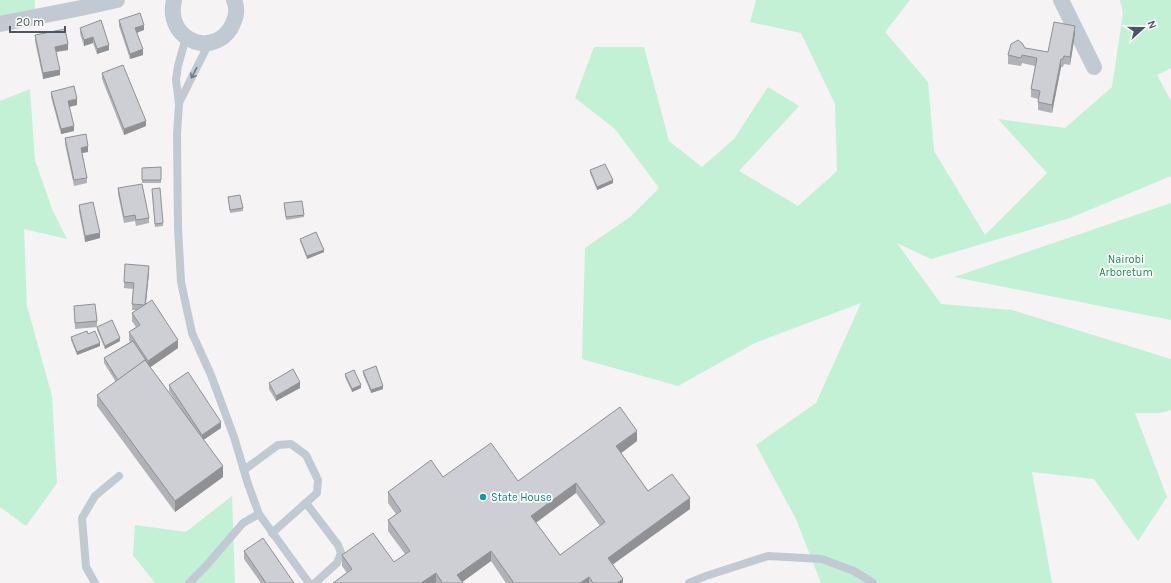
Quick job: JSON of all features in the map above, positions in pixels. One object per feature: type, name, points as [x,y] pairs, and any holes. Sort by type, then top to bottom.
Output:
[{"type":"street","points":[[0,24],[117,0]]},
{"type":"street","points":[[173,0],[172,10],[174,21],[178,30],[186,38],[193,41],[209,43],[223,38],[232,26],[236,16],[246,0]]},
{"type":"street","points":[[234,0],[236,5],[236,16]]},
{"type":"street","points":[[1061,0],[1094,67]]},
{"type":"lane","points":[[186,38],[178,66],[176,80],[179,104],[177,135],[178,227],[181,282],[192,334],[211,375],[259,514],[309,583]]},
{"type":"lane","points":[[179,104],[209,43]]},
{"type":"lane","points":[[244,470],[278,445],[291,444],[306,455],[318,480],[317,493],[272,533]]},
{"type":"lane","points":[[95,583],[86,567],[82,518],[95,496],[119,476]]},
{"type":"lane","points":[[306,503],[338,544],[341,553],[337,563],[315,583]]},
{"type":"lane","points":[[189,583],[243,523],[259,514]]},
{"type":"lane","points":[[689,583],[768,556],[822,559],[854,571],[873,583]]},
{"type":"green space","points":[[0,0],[35,0],[35,12],[0,18]]},
{"type":"green space","points":[[756,0],[910,0],[885,32],[928,82],[934,151],[985,235],[1047,173],[998,119],[1065,128],[1112,87],[1123,13],[1120,0],[1171,0],[1171,68],[1157,75],[1171,101],[1171,176],[1070,218],[931,259],[897,243],[941,304],[1012,310],[1171,359],[1171,410],[1161,413],[1135,413],[1167,497],[1138,541],[1094,479],[1032,472],[1052,583],[821,583],[796,519],[756,445],[816,403],[861,303],[755,343],[678,386],[582,359],[585,248],[630,217],[659,188],[615,129],[575,98],[594,47],[644,47],[669,141],[702,167],[734,139],[768,87],[799,106],[739,171],[798,206],[837,171],[835,104],[801,33],[750,22]]},
{"type":"green space","points":[[30,89],[35,160],[52,209],[67,239],[24,229],[27,306],[52,396],[57,483],[26,526],[0,507],[0,101]]},
{"type":"green space","name":"Nairobi Arboretum","points":[[1171,203],[1171,320],[954,277]]},
{"type":"green space","points":[[232,496],[235,583],[155,583],[133,555],[135,525],[186,532]]},
{"type":"building","points":[[140,13],[144,25],[135,28],[143,49],[130,54],[119,20]]},
{"type":"building","points":[[101,20],[109,45],[97,49],[93,37],[84,40],[80,28]]},
{"type":"building","points":[[1054,22],[1075,26],[1070,57],[1064,56],[1063,59],[1061,59],[1052,105],[1038,102],[1040,91],[1031,89],[1037,58],[1022,55],[1021,58],[1008,55],[1011,44],[1018,40],[1025,48],[1048,52]]},
{"type":"building","points":[[65,29],[68,44],[55,47],[60,70],[43,73],[35,35]]},
{"type":"building","points":[[123,65],[146,121],[124,129],[102,73]]},
{"type":"building","points":[[74,86],[77,99],[68,101],[74,126],[61,129],[51,92]]},
{"type":"building","points":[[86,134],[88,146],[81,148],[87,178],[74,180],[65,138]]},
{"type":"building","points":[[605,164],[613,180],[597,187],[590,170]]},
{"type":"building","points":[[161,167],[161,180],[142,180],[142,168]]},
{"type":"building","points":[[142,184],[149,218],[136,220],[135,215],[124,217],[118,188]]},
{"type":"building","points":[[160,188],[163,223],[155,224],[152,189]]},
{"type":"building","points":[[240,195],[243,208],[230,210],[228,197]]},
{"type":"building","points":[[302,201],[304,215],[286,217],[284,203]]},
{"type":"building","points":[[93,202],[100,233],[85,236],[79,205]]},
{"type":"building","points":[[316,232],[324,250],[307,256],[300,239]]},
{"type":"building","points":[[125,264],[149,266],[144,305],[132,304],[134,283],[124,282]]},
{"type":"building","points":[[152,300],[178,340],[148,361],[129,332],[140,325],[132,313]]},
{"type":"building","points":[[95,304],[97,321],[75,323],[74,306]]},
{"type":"building","points":[[112,320],[120,338],[105,346],[97,327]]},
{"type":"building","points":[[87,331],[88,334],[95,331],[100,343],[77,352],[71,337]]},
{"type":"building","points":[[133,341],[147,362],[145,360],[118,380],[104,358]]},
{"type":"building","points":[[145,360],[223,466],[175,501],[97,395]]},
{"type":"building","points":[[376,366],[383,386],[371,390],[363,371]]},
{"type":"building","points":[[293,369],[300,382],[276,396],[269,383]]},
{"type":"building","points":[[354,370],[361,385],[352,389],[345,374]]},
{"type":"building","points":[[188,372],[221,422],[202,435],[169,385]]},
{"type":"building","name":"State House","points":[[620,407],[637,431],[616,446],[648,491],[672,474],[690,498],[608,558],[623,579],[617,583],[593,583],[589,577],[580,583],[514,583],[491,551],[457,575],[463,583],[441,583],[442,582],[436,573],[421,583],[333,583],[352,569],[342,555],[373,533],[394,562],[410,551],[388,520],[401,511],[388,492],[431,460],[443,477],[491,443],[518,481]],"holes":[[[576,483],[605,522],[560,555],[531,516]]]},
{"type":"building","points":[[263,538],[294,583],[266,583],[244,551]]},
{"type":"place","name":"State House","points":[[483,497]]}]
